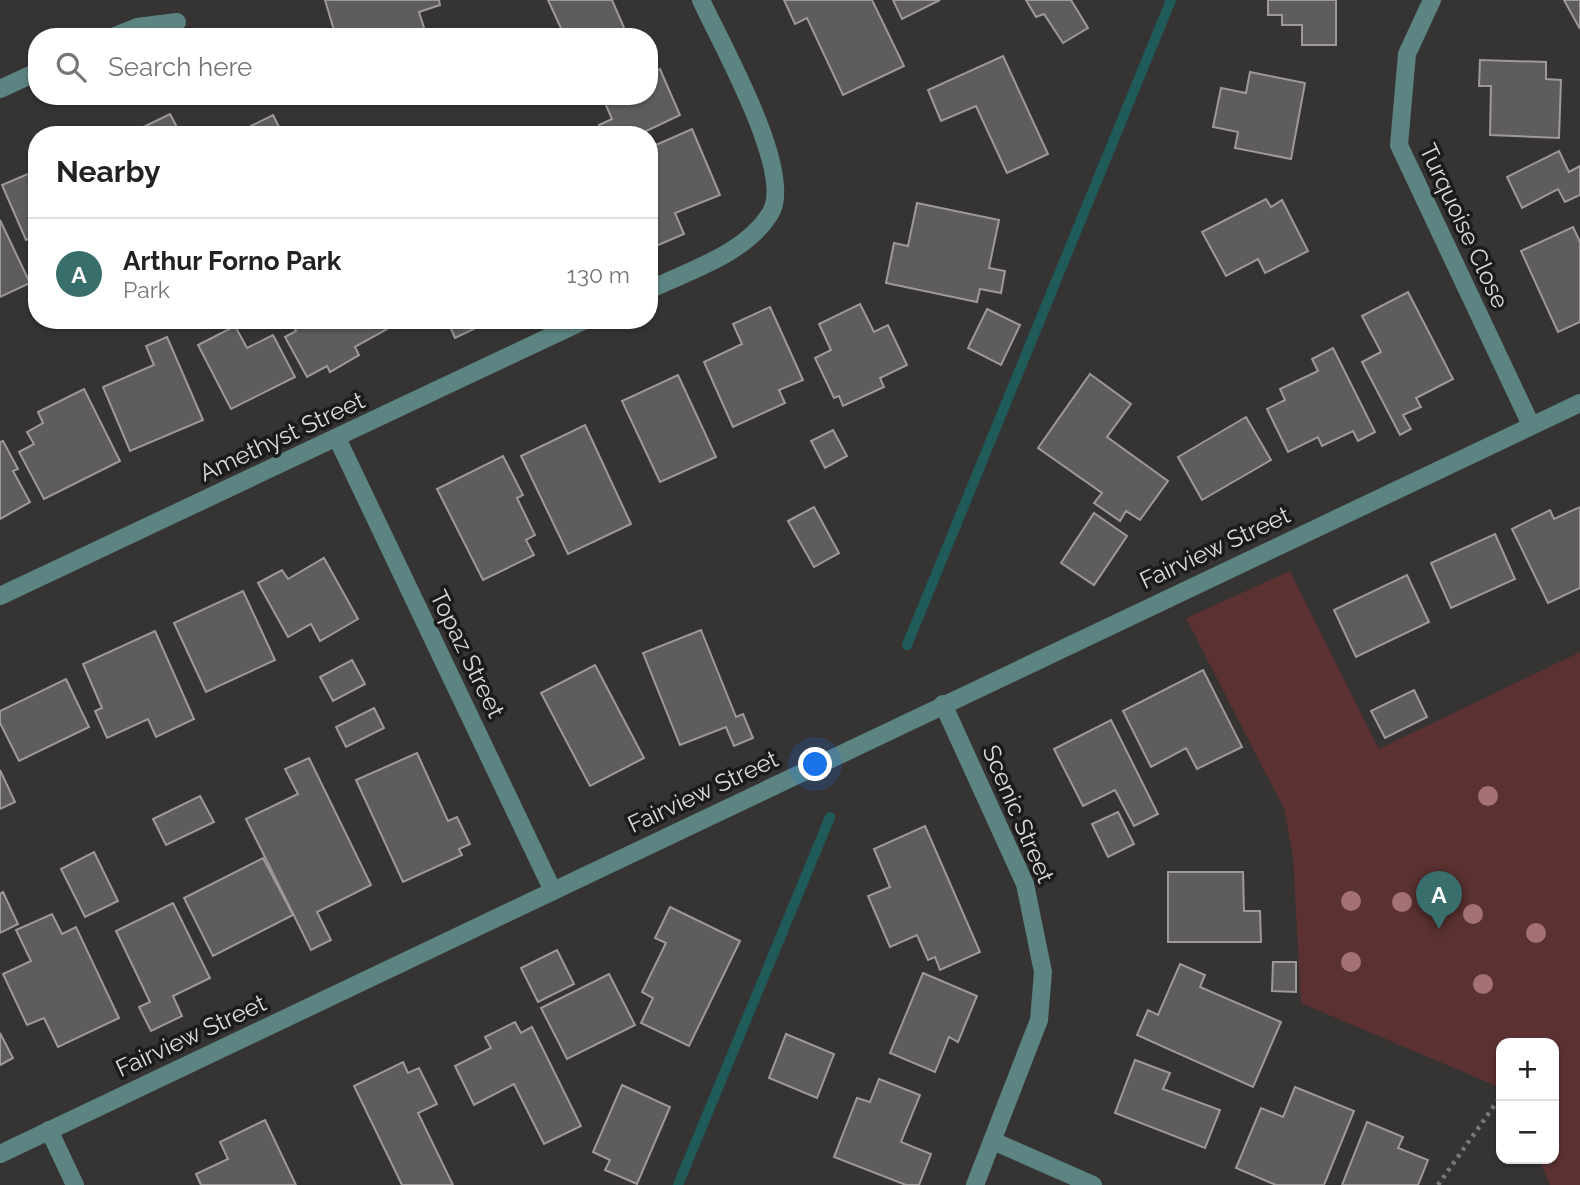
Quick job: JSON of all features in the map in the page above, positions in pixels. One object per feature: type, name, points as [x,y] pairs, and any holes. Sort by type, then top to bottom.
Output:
[{"type":"street","points":[[658,286],[725,254],[746,240],[771,213],[776,191],[770,150],[701,0]]},
{"type":"street","name":"Turquoise Close","points":[[1432,0],[1407,54],[1399,145],[1531,425]]},
{"type":"street","points":[[134,28],[177,22]]},
{"type":"street","points":[[0,89],[28,76]]},
{"type":"street","name":"Amethyst Street","points":[[0,596],[566,329]]},
{"type":"street","name":"Fairview Street","points":[[0,1154],[1580,403]]},
{"type":"street","name":"Topaz Street","points":[[337,438],[553,891]]},
{"type":"street","name":"Scenic Street","points":[[943,704],[1025,884],[1043,972],[1039,1020],[975,1185]]},
{"type":"street","points":[[49,1130],[75,1185]]},
{"type":"street","points":[[993,1141],[1093,1185]]},
{"type":"path","points":[[1438,1185],[1497,1101]]},
{"type":"shaded area","points":[[1290,571],[1379,749],[1580,652],[1580,1185],[1550,1185],[1541,1164],[1559,1164],[1559,1038],[1496,1038],[1496,1086],[1301,1003],[1293,856],[1284,809],[1186,618]]},
{"type":"building","points":[[325,0],[439,0],[440,5],[419,12],[424,28],[333,28]]},
{"type":"building","points":[[548,0],[612,0],[624,28],[561,28]]},
{"type":"building","points":[[784,0],[872,0],[904,66],[843,95],[807,18],[795,24]]},
{"type":"building","points":[[893,0],[940,0],[902,19]]},
{"type":"building","points":[[1026,0],[1071,0],[1088,28],[1063,43],[1044,14],[1036,17]]},
{"type":"building","points":[[1268,0],[1336,0],[1336,45],[1302,45],[1302,25],[1282,25],[1282,15],[1268,15]]},
{"type":"building","points":[[1564,0],[1580,0],[1580,29]]},
{"type":"building","points":[[1003,56],[1048,154],[1007,173],[976,106],[941,121],[928,90]]},
{"type":"building","points":[[1480,60],[1546,62],[1546,79],[1561,80],[1559,138],[1490,135],[1491,86],[1479,86]]},
{"type":"building","points":[[660,69],[680,115],[657,126],[599,126],[612,119],[606,105],[658,105]]},
{"type":"building","points":[[1250,72],[1305,83],[1291,159],[1235,148],[1238,132],[1213,127],[1221,88],[1246,93]]},
{"type":"building","points":[[170,114],[176,126],[145,126]]},
{"type":"building","points":[[273,115],[278,126],[251,126]]},
{"type":"building","points":[[692,129],[720,195],[675,213],[684,234],[658,245],[658,144]]},
{"type":"building","points":[[1559,151],[1569,172],[1580,166],[1580,195],[1565,202],[1558,189],[1522,208],[1507,177]]},
{"type":"building","points":[[28,174],[28,239],[26,240],[2,185]]},
{"type":"building","points":[[1266,199],[1271,207],[1282,200],[1308,251],[1265,273],[1258,259],[1226,276],[1202,232]]},
{"type":"building","points":[[917,203],[999,220],[989,268],[1005,271],[1001,293],[980,289],[977,302],[886,283],[894,243],[908,246]]},
{"type":"building","points":[[0,220],[28,284],[0,297]]},
{"type":"building","points":[[1573,227],[1580,242],[1580,322],[1558,332],[1521,251]]},
{"type":"building","points":[[1408,292],[1453,379],[1416,398],[1421,407],[1403,415],[1411,429],[1400,435],[1362,362],[1381,352],[1362,316]]},
{"type":"building","points":[[860,304],[874,332],[888,325],[907,365],[880,378],[884,387],[843,406],[839,396],[834,398],[815,358],[831,350],[819,324]]},
{"type":"building","points":[[770,307],[803,380],[779,390],[785,403],[733,427],[704,362],[742,344],[733,324]]},
{"type":"building","points":[[987,309],[1020,325],[1001,365],[968,348]]},
{"type":"building","points":[[229,329],[237,329],[247,348],[273,335],[295,377],[231,409],[198,345]]},
{"type":"building","points":[[295,329],[387,329],[355,347],[359,355],[330,372],[327,366],[307,377],[285,337],[296,331]]},
{"type":"building","points":[[451,329],[474,329],[455,338]]},
{"type":"building","points":[[167,337],[203,420],[130,451],[103,387],[154,365],[146,346]]},
{"type":"building","points":[[1333,348],[1375,432],[1358,441],[1353,431],[1322,446],[1318,437],[1288,452],[1267,409],[1285,400],[1280,389],[1318,371],[1312,359]]},
{"type":"building","points":[[1090,374],[1131,404],[1107,437],[1168,481],[1140,520],[1126,511],[1120,521],[1094,503],[1102,493],[1038,448]]},
{"type":"building","points":[[678,375],[716,457],[660,482],[622,401]]},
{"type":"building","points":[[84,389],[120,461],[44,499],[19,452],[34,444],[27,432],[43,423],[38,412]]},
{"type":"building","points":[[1246,417],[1271,460],[1202,500],[1178,457]]},
{"type":"building","points":[[585,425],[631,524],[568,554],[521,456]]},
{"type":"building","points":[[833,430],[847,456],[825,468],[811,441]]},
{"type":"building","points":[[3,441],[18,469],[13,471],[30,502],[0,519],[0,442]]},
{"type":"building","points":[[503,456],[523,495],[517,498],[535,535],[526,540],[534,555],[483,580],[437,489]]},
{"type":"building","points":[[814,507],[839,553],[814,567],[788,521]]},
{"type":"building","points":[[1580,507],[1580,588],[1548,603],[1512,529],[1550,510],[1554,519]]},
{"type":"building","points":[[1094,513],[1127,536],[1094,585],[1061,563]]},
{"type":"building","points":[[1495,534],[1515,579],[1451,608],[1431,563]]},
{"type":"building","points":[[324,558],[358,619],[320,641],[311,624],[288,637],[258,583],[282,570],[288,579]]},
{"type":"building","points":[[1407,575],[1429,622],[1356,657],[1334,610]]},
{"type":"building","points":[[243,591],[275,660],[206,692],[174,623]]},
{"type":"building","points":[[701,630],[736,717],[743,714],[753,738],[734,746],[726,727],[680,745],[643,653]]},
{"type":"building","points":[[155,631],[194,719],[156,737],[148,719],[107,738],[95,711],[102,708],[83,664]]},
{"type":"building","points":[[352,660],[365,684],[333,701],[320,677]]},
{"type":"building","points":[[595,665],[644,758],[590,786],[541,693]]},
{"type":"building","points":[[1203,670],[1242,747],[1197,769],[1186,748],[1151,767],[1123,711]]},
{"type":"building","points":[[66,679],[89,727],[19,761],[0,723],[0,711]]},
{"type":"building","points":[[1414,690],[1427,717],[1385,738],[1371,711]]},
{"type":"building","points":[[374,708],[384,728],[346,747],[336,727]]},
{"type":"building","points":[[1111,720],[1158,814],[1134,826],[1115,790],[1083,806],[1054,749]]},
{"type":"building","points":[[417,753],[448,821],[457,817],[470,844],[459,849],[462,855],[403,882],[356,780]]},
{"type":"building","points":[[309,758],[371,885],[317,912],[331,940],[311,950],[246,819],[298,794],[285,769]]},
{"type":"building","points":[[0,770],[15,802],[0,809]]},
{"type":"building","points":[[200,796],[214,822],[166,845],[153,819]]},
{"type":"building","points":[[1118,812],[1134,844],[1108,857],[1092,824]]},
{"type":"building","points":[[925,826],[980,952],[940,970],[935,957],[928,960],[917,935],[890,947],[868,896],[890,887],[874,849]]},
{"type":"building","points":[[94,852],[118,901],[85,917],[61,869]]},
{"type":"building","points":[[263,858],[293,915],[213,956],[184,898]]},
{"type":"building","points":[[1168,872],[1243,872],[1244,911],[1260,911],[1261,942],[1168,942]]},
{"type":"building","points":[[3,892],[18,924],[0,933],[0,894]]},
{"type":"building","points":[[173,903],[210,978],[173,996],[182,1016],[151,1031],[139,1007],[150,1002],[116,931]]},
{"type":"building","points":[[670,907],[740,941],[689,1046],[641,1023],[653,998],[642,992],[666,943],[655,938]]},
{"type":"building","points":[[52,914],[62,934],[76,927],[119,1018],[58,1047],[44,1018],[27,1025],[3,974],[31,961],[16,930]]},
{"type":"building","points":[[557,950],[574,984],[538,1002],[521,968]]},
{"type":"building","points":[[1273,962],[1296,962],[1296,992],[1272,991]]},
{"type":"building","points":[[1180,964],[1205,975],[1200,987],[1281,1022],[1253,1087],[1137,1035],[1148,1010],[1158,1015]]},
{"type":"building","points":[[923,973],[977,996],[958,1042],[949,1037],[935,1072],[890,1053]]},
{"type":"building","points":[[609,974],[635,1025],[567,1059],[541,1008]]},
{"type":"building","points":[[515,1022],[521,1033],[532,1027],[581,1126],[544,1144],[514,1084],[474,1105],[455,1066],[491,1048],[485,1037]]},
{"type":"building","points":[[0,1033],[13,1058],[0,1065]]},
{"type":"building","points":[[786,1034],[834,1054],[817,1098],[769,1078]]},
{"type":"building","points":[[1135,1060],[1170,1073],[1163,1089],[1220,1110],[1205,1148],[1115,1113]]},
{"type":"building","points":[[403,1062],[408,1073],[419,1068],[437,1104],[418,1113],[453,1185],[402,1185],[354,1086]]},
{"type":"building","points":[[879,1079],[920,1095],[901,1142],[931,1154],[919,1185],[906,1185],[834,1157],[857,1098],[870,1102]]},
{"type":"building","points":[[622,1085],[670,1107],[637,1184],[605,1170],[610,1160],[593,1152]]},
{"type":"building","points":[[1295,1087],[1354,1111],[1324,1185],[1276,1185],[1236,1168],[1261,1108],[1283,1117]]},
{"type":"building","points":[[265,1120],[296,1185],[201,1185],[196,1174],[228,1159],[220,1142]]},
{"type":"building","points":[[1367,1122],[1403,1137],[1398,1148],[1428,1160],[1418,1185],[1342,1185]]},
{"type":"waterway","points":[[907,645],[1171,0]]},
{"type":"waterway","points":[[678,1185],[830,817]]},
{"type":"place","name":"Arthur Forno Park","points":[[1439,929]]}]
